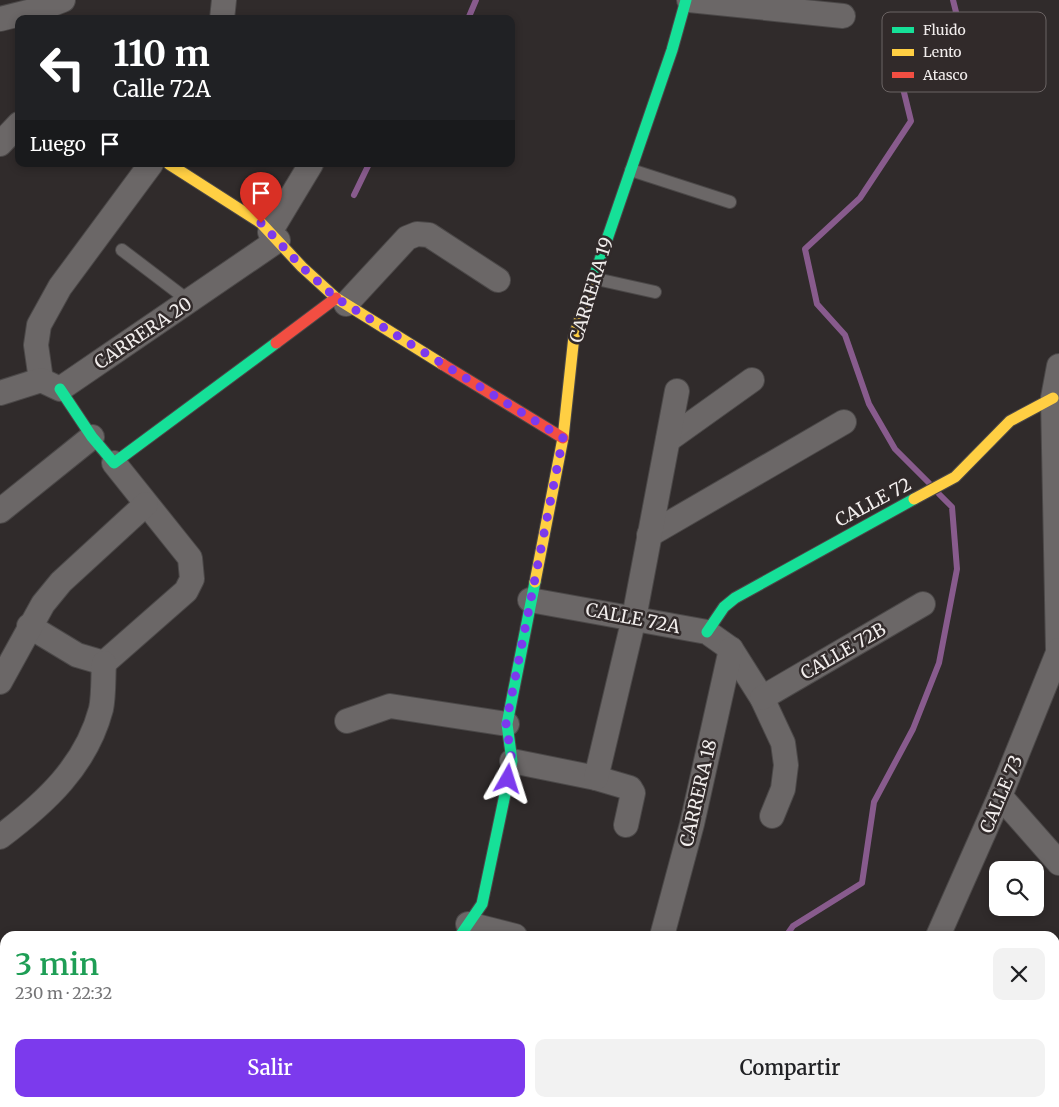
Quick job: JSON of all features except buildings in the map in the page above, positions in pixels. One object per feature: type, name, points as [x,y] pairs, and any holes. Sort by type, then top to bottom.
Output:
[{"type":"street","points":[[18,15],[63,0]]},
{"type":"street","points":[[222,15],[224,0]]},
{"type":"street","points":[[687,0],[843,16]]},
{"type":"street","name":"CARRERA 19","points":[[464,930],[482,904],[512,761],[506,724],[563,438],[574,336],[592,278],[672,50],[687,0]]},
{"type":"street","points":[[0,20],[15,16]]},
{"type":"street","points":[[0,144],[15,128]]},
{"type":"street","points":[[0,837],[35,811],[65,780],[92,736],[101,707],[104,663],[186,591],[192,579],[190,558],[51,385],[36,345],[39,326],[60,287],[149,167]]},
{"type":"street","points":[[174,167],[261,223],[302,267],[341,301],[563,438]]},
{"type":"street","points":[[274,236],[309,167]]},
{"type":"street","points":[[114,463],[341,301],[407,238],[417,234],[429,235],[498,280]]},
{"type":"street","name":"CARRERA 20","points":[[0,393],[51,385],[189,301],[274,236]]},
{"type":"street","points":[[1059,366],[1053,398],[1059,650]]},
{"type":"street","points":[[668,440],[752,380]]},
{"type":"street","points":[[596,778],[634,618],[677,392]]},
{"type":"street","name":"CALLE 72","points":[[707,632],[724,607],[752,587],[955,477],[1010,421],[1053,398]]},
{"type":"street","points":[[649,536],[844,422]]},
{"type":"street","points":[[0,511],[92,437]]},
{"type":"street","points":[[0,682],[42,604],[60,582],[146,504]]},
{"type":"street","name":"CALLE 72A","points":[[530,600],[707,632],[731,649]]},
{"type":"street","name":"CALLE 72B","points":[[762,698],[923,604]]},
{"type":"street","points":[[29,626],[77,655],[104,663]]},
{"type":"street","points":[[731,649],[762,698],[783,743],[786,765],[783,789],[772,816]]},
{"type":"street","name":"CARRERA 18","points":[[663,931],[692,824],[731,649]]},
{"type":"street","name":"CALLE 73","points":[[944,931],[1000,796],[1054,685],[1059,650]]},
{"type":"street","points":[[347,721],[390,706],[506,724]]},
{"type":"street","points":[[512,761],[596,778],[632,790],[626,825]]},
{"type":"street","points":[[1000,796],[1059,863]]},
{"type":"lane","points":[[631,170],[730,202]]},
{"type":"lane","points":[[122,250],[189,301]]},
{"type":"lane","points":[[592,278],[655,292]]},
{"type":"waterway","points":[[470,15],[476,0]]},
{"type":"waterway","points":[[953,0],[956,12]]},
{"type":"waterway","points":[[904,92],[911,121],[860,198],[805,249],[817,304],[845,335],[869,404],[895,449],[929,483]]},
{"type":"waterway","points":[[354,195],[368,167]]},
{"type":"waterway","points":[[790,931],[793,926],[862,883],[874,802],[913,729],[939,663],[957,569],[952,507],[939,494]]},
{"type":"traffic: fast","points":[[592,283],[672,50],[686,0]]},
{"type":"traffic: fast","points":[[60,389],[92,437],[114,463],[276,343]]},
{"type":"traffic: fast","points":[[707,632],[724,607],[735,598],[914,499]]},
{"type":"traffic: fast","points":[[463,931],[482,904],[512,761],[507,724],[535,582]]},
{"type":"traffic: slow","points":[[174,167],[261,223],[302,267],[336,298],[442,364]]},
{"type":"traffic: slow","points":[[535,582],[563,438],[574,336],[592,283]]},
{"type":"traffic: slow","points":[[914,499],[955,477],[1010,421],[1053,398]]},
{"type":"traffic: jam","points":[[276,343],[336,298]]},
{"type":"traffic: jam","points":[[442,364],[563,438]]},
{"type":"route","points":[[261,223],[302,267],[336,298],[563,438],[506,724],[512,761],[508,779]]}]
